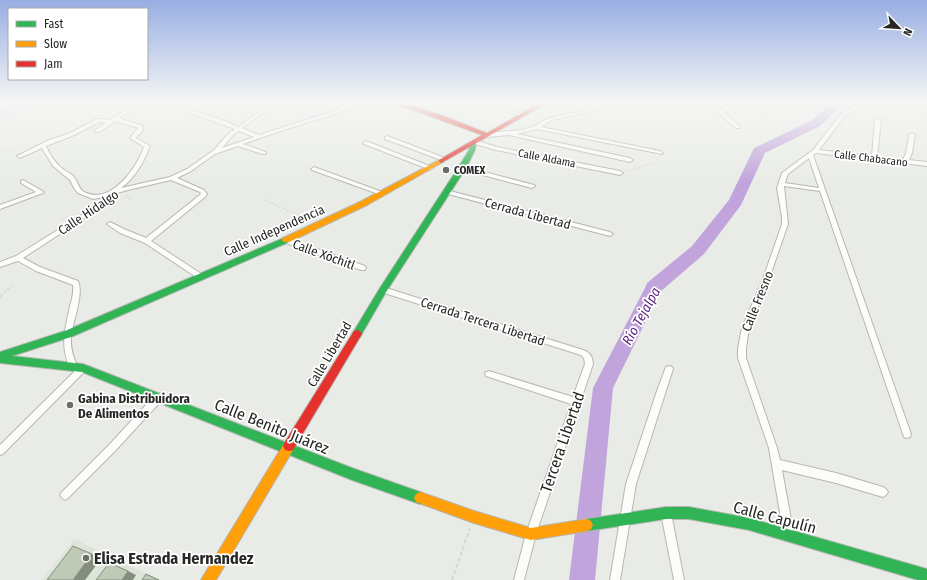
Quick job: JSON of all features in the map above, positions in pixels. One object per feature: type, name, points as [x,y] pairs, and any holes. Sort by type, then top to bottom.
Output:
[{"type":"main road","points":[[471,129],[487,135]]},
{"type":"main road","name":"Calle Independencia","points":[[0,358],[68,334],[321,225],[383,194],[498,129]]},
{"type":"main road","name":"Calle Libertad","points":[[208,580],[286,448],[383,290],[462,168],[472,150],[474,142]]},
{"type":"main road","name":"Calle Benito Juárez","points":[[0,358],[83,368],[352,474],[474,517],[531,534]]},
{"type":"main road","name":"Calle Capulín","points":[[531,534],[625,518],[666,513],[689,513],[718,517],[749,524],[927,576]]},
{"type":"street","points":[[20,156],[81,129]]},
{"type":"street","points":[[43,145],[54,163],[72,178],[74,186],[82,193],[95,197],[114,192],[132,173],[147,146],[133,138],[140,129]]},
{"type":"street","points":[[214,152],[224,140],[238,129]]},
{"type":"street","points":[[241,129],[259,137]]},
{"type":"street","name":"Calle Hidalgo","points":[[0,265],[18,258],[87,214],[114,192],[172,178],[189,170],[214,152],[283,129]]},
{"type":"street","points":[[487,135],[529,129]]},
{"type":"street","points":[[541,129],[660,153]]},
{"type":"street","points":[[823,190],[781,184],[785,173],[813,152],[831,129]]},
{"type":"street","points":[[874,158],[877,129]]},
{"type":"street","points":[[505,133],[630,160]]},
{"type":"street","points":[[905,162],[909,154],[912,135]]},
{"type":"street","points":[[387,138],[444,159]]},
{"type":"street","name":"Calle Aldama","points":[[474,142],[496,148],[620,173]]},
{"type":"street","points":[[366,143],[430,168]]},
{"type":"street","points":[[239,144],[264,153]]},
{"type":"street","points":[[813,152],[823,190],[907,434]]},
{"type":"street","name":"Calle Chabacano","points":[[813,152],[927,164]]},
{"type":"street","points":[[314,168],[383,194]]},
{"type":"street","points":[[462,168],[532,186]]},
{"type":"street","points":[[147,241],[204,194],[202,191],[172,178]]},
{"type":"street","points":[[0,207],[41,192],[23,182]]},
{"type":"street","name":"Calle Fresno","points":[[781,184],[781,195],[786,217],[774,260],[746,324],[741,346],[742,358],[762,414],[776,464],[788,536]]},
{"type":"street","name":"Cerrada Libertad","points":[[446,192],[610,234]]},
{"type":"street","points":[[110,224],[122,231],[147,241],[201,277]]},
{"type":"street","name":"Calle Xóchitl","points":[[285,240],[363,268]]},
{"type":"street","points":[[18,258],[38,269],[76,283],[76,297],[68,334],[67,351],[74,366]]},
{"type":"street","name":"Cerrada Tercera Libertad","points":[[383,290],[416,299],[583,353]]},
{"type":"street","name":"Tercera Libertad","points":[[519,580],[531,534],[589,364],[588,356],[583,353]]},
{"type":"street","points":[[0,451],[83,368]]},
{"type":"street","points":[[615,580],[631,484],[662,388],[670,369]]},
{"type":"street","points":[[489,374],[576,402]]},
{"type":"street","points":[[64,495],[112,448],[159,397]]},
{"type":"street","points":[[776,464],[836,478],[883,492]]},
{"type":"street","points":[[666,513],[679,580]]},
{"type":"path","points":[[620,173],[654,163],[658,159],[660,153],[657,142],[648,133]]},
{"type":"path","points":[[0,152],[5,150],[20,156]]},
{"type":"path","points":[[264,200],[321,225]]},
{"type":"path","points":[[0,297],[12,285]]},
{"type":"path","points":[[452,580],[474,517]]},
{"type":"shaded area","name":"Elisa Estrada Hernandez","points":[[74,539],[159,580],[42,580]]},
{"type":"building","points":[[73,546],[92,554],[73,580],[47,580]]},
{"type":"building","points":[[109,563],[128,571],[122,580],[96,580]]},
{"type":"building","points":[[146,574],[159,580],[142,580]]},
{"type":"waterway","name":"Río Tejalpa","points":[[582,580],[603,388],[653,288],[698,250],[736,202],[759,151],[804,129]]},
{"type":"traffic: fast","points":[[357,334],[383,290],[462,168],[472,150],[473,143]]},
{"type":"traffic: fast","points":[[0,356],[68,334],[286,240]]},
{"type":"traffic: fast","points":[[0,359],[83,368],[352,474],[420,498]]},
{"type":"traffic: fast","points":[[587,525],[666,513],[689,513],[749,524],[927,576]]},
{"type":"traffic: slow","points":[[286,240],[364,203],[441,161]]},
{"type":"traffic: slow","points":[[208,580],[289,446]]},
{"type":"traffic: slow","points":[[420,498],[474,517],[531,534],[587,525]]},
{"type":"traffic: jam","points":[[471,129],[487,135]]},
{"type":"traffic: jam","points":[[441,161],[498,129]]},
{"type":"traffic: jam","points":[[289,446],[357,334]]},
{"type":"place","name":"COMEX","points":[[446,170]]},
{"type":"place","name":"Gabina Distribuidora De Alimentos","points":[[70,405]]},
{"type":"place","name":"Elisa Estrada Hernandez","points":[[86,558]]}]
